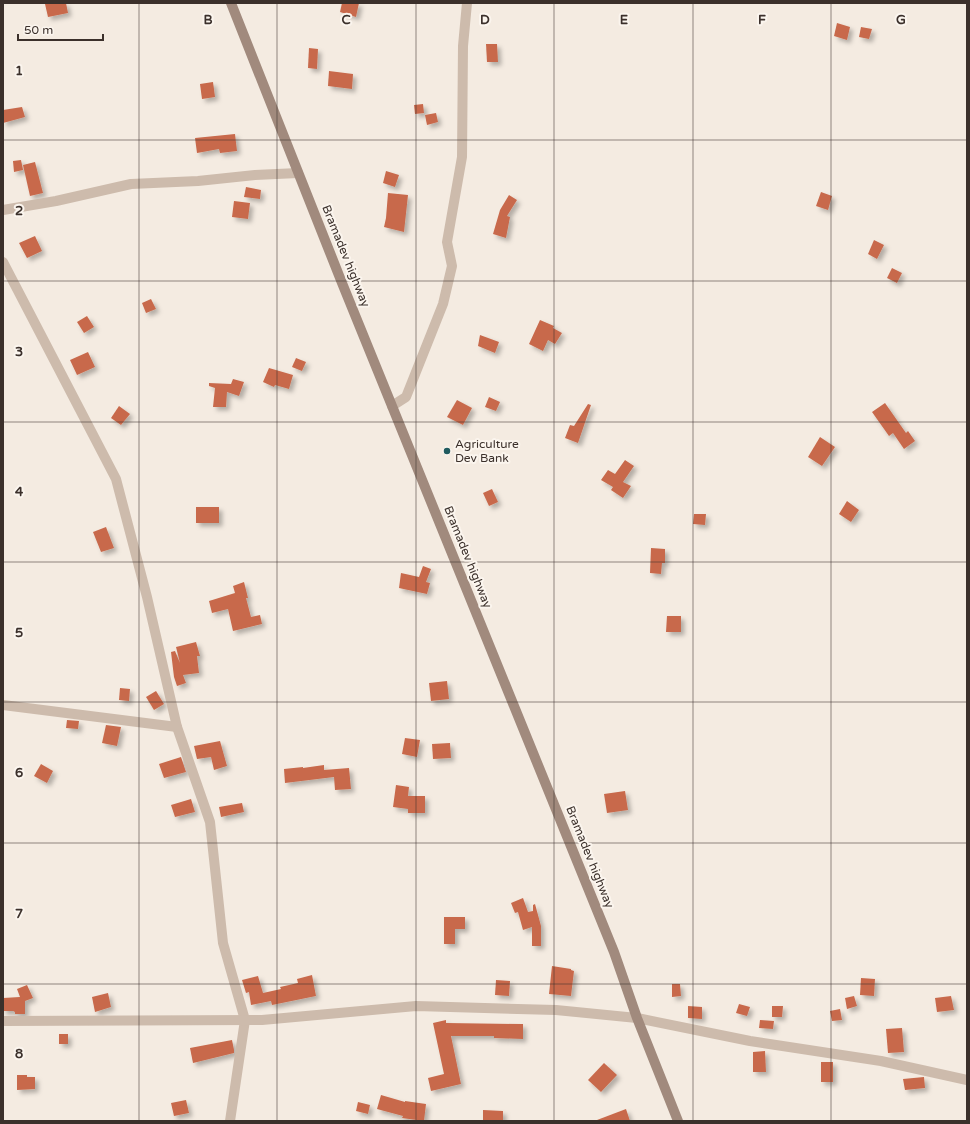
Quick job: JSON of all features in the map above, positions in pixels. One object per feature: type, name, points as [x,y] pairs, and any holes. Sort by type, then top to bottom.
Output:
[{"type":"street","name":"Bramadev highway","points":[[231,3],[392,406],[614,952],[678,1121]]},
{"type":"street","points":[[392,406],[406,397],[443,304],[452,266],[447,242],[462,157],[463,46],[467,3]]},
{"type":"street","points":[[3,210],[131,184],[198,181],[254,175],[298,173]]},
{"type":"street","points":[[3,262],[116,479],[147,597],[177,727],[210,822],[223,943],[245,1020],[230,1121]]},
{"type":"street","points":[[3,705],[177,727]]},
{"type":"street","points":[[3,1021],[262,1020],[416,1006],[556,1010],[638,1018],[750,1041],[881,1061],[967,1080]]},
{"type":"building","points":[[66,3],[68,13],[48,17],[45,4]]},
{"type":"building","points":[[342,3],[359,3],[356,17],[340,12]]},
{"type":"building","points":[[837,23],[850,27],[847,40],[834,36]]},
{"type":"building","points":[[861,27],[872,29],[869,39],[859,37]]},
{"type":"building","points":[[486,44],[497,44],[498,62],[487,62]]},
{"type":"building","points":[[309,48],[318,49],[317,69],[308,68]]},
{"type":"building","points":[[329,71],[353,74],[352,89],[328,86]]},
{"type":"building","points":[[213,82],[215,97],[202,99],[200,84]]},
{"type":"building","points":[[423,104],[424,113],[415,114],[414,105]]},
{"type":"building","points":[[22,107],[25,117],[3,123],[3,110]]},
{"type":"building","points":[[436,113],[438,122],[427,125],[425,115]]},
{"type":"building","points":[[235,134],[237,151],[220,153],[219,149],[197,153],[195,138]]},
{"type":"building","points":[[21,160],[23,170],[14,172],[13,161]]},
{"type":"building","points":[[35,162],[43,193],[30,196],[23,165]]},
{"type":"building","points":[[386,171],[399,175],[395,187],[383,183]]},
{"type":"building","points":[[246,187],[261,190],[260,199],[244,197]]},
{"type":"building","points":[[821,192],[832,196],[828,210],[816,206]]},
{"type":"building","points":[[388,193],[408,195],[404,232],[384,227]]},
{"type":"building","points":[[509,195],[517,200],[507,216],[510,217],[506,238],[493,234],[500,210]]},
{"type":"building","points":[[234,201],[250,203],[248,219],[232,217]]},
{"type":"building","points":[[35,236],[42,251],[27,258],[19,243]]},
{"type":"building","points":[[874,240],[884,245],[877,259],[868,254]]},
{"type":"building","points":[[892,268],[902,273],[897,283],[887,278]]},
{"type":"building","points":[[151,299],[156,309],[146,313],[142,303]]},
{"type":"building","points":[[87,316],[94,327],[84,333],[77,322]]},
{"type":"building","points":[[540,320],[554,326],[553,328],[562,333],[555,344],[548,340],[543,351],[529,344]]},
{"type":"building","points":[[480,335],[499,342],[495,353],[478,346]]},
{"type":"building","points":[[88,352],[95,367],[77,375],[70,360]]},
{"type":"building","points":[[296,358],[306,362],[302,371],[292,367]]},
{"type":"building","points":[[269,368],[293,375],[289,389],[275,385],[274,387],[263,382]]},
{"type":"building","points":[[233,379],[244,382],[239,396],[227,392],[226,407],[213,407],[215,388],[209,386],[209,383],[231,384]]},
{"type":"building","points":[[489,397],[500,402],[496,411],[485,407]]},
{"type":"building","points":[[457,400],[472,408],[463,425],[447,417]]},
{"type":"building","points":[[885,403],[906,433],[908,431],[915,441],[904,449],[893,433],[889,436],[872,412]]},
{"type":"building","points":[[588,404],[591,405],[578,443],[565,438],[570,425],[574,426]]},
{"type":"building","points":[[119,406],[130,414],[121,425],[111,418]]},
{"type":"building","points":[[820,437],[835,447],[822,466],[808,457]]},
{"type":"building","points":[[625,460],[634,466],[623,482],[631,486],[623,498],[611,490],[613,487],[601,480],[608,470],[615,474]]},
{"type":"building","points":[[492,489],[498,502],[489,506],[483,493]]},
{"type":"building","points":[[847,501],[859,510],[851,522],[839,514]]},
{"type":"building","points":[[196,507],[219,507],[219,523],[196,523]]},
{"type":"building","points":[[694,514],[706,514],[705,525],[693,524]]},
{"type":"building","points":[[106,527],[114,548],[101,552],[93,532]]},
{"type":"building","points":[[651,548],[665,549],[665,563],[662,563],[661,574],[650,573]]},
{"type":"building","points":[[423,566],[431,569],[426,582],[430,583],[427,594],[399,588],[401,573],[419,577]]},
{"type":"building","points":[[244,582],[251,617],[260,615],[262,624],[233,631],[228,609],[212,613],[209,601],[235,593],[233,586]]},
{"type":"building","points":[[667,616],[681,616],[681,632],[666,632]]},
{"type":"building","points":[[196,642],[200,656],[197,656],[199,673],[183,675],[186,683],[177,686],[174,677],[171,652],[175,651],[180,663],[176,647]]},
{"type":"building","points":[[447,681],[449,699],[431,701],[429,683]]},
{"type":"building","points":[[120,688],[130,689],[129,701],[119,700]]},
{"type":"building","points":[[156,691],[164,704],[154,710],[146,697]]},
{"type":"building","points":[[67,720],[79,721],[78,729],[66,728]]},
{"type":"building","points":[[106,725],[121,727],[117,746],[102,743]]},
{"type":"building","points":[[405,738],[420,740],[417,757],[402,754]]},
{"type":"building","points":[[220,741],[227,766],[214,770],[211,757],[197,759],[194,746]]},
{"type":"building","points":[[450,743],[451,758],[433,759],[432,744]]},
{"type":"building","points":[[181,757],[186,772],[164,778],[159,764]]},
{"type":"building","points":[[41,764],[53,771],[47,783],[34,776]]},
{"type":"building","points":[[324,765],[324,770],[349,768],[351,789],[335,790],[334,777],[285,783],[284,769]]},
{"type":"building","points":[[396,785],[409,787],[408,796],[425,796],[425,813],[408,813],[408,809],[393,807]]},
{"type":"building","points":[[625,791],[628,810],[607,813],[604,794]]},
{"type":"building","points":[[191,799],[195,812],[175,817],[171,805]]},
{"type":"building","points":[[242,803],[244,812],[221,817],[219,807]]},
{"type":"building","points":[[523,898],[528,912],[533,911],[533,905],[535,904],[541,926],[541,946],[532,946],[532,927],[523,930],[518,912],[515,913],[511,903]]},
{"type":"building","points":[[444,917],[465,917],[465,929],[455,929],[455,944],[444,944]]},
{"type":"building","points":[[552,966],[571,969],[574,971],[571,996],[549,994]]},
{"type":"building","points":[[312,975],[316,996],[272,1005],[271,1001],[251,1005],[249,992],[246,993],[242,980],[258,976],[263,993],[298,983],[297,979]]},
{"type":"building","points":[[861,978],[875,979],[874,996],[860,995]]},
{"type":"building","points":[[496,980],[510,981],[509,996],[495,995]]},
{"type":"building","points":[[672,984],[680,984],[681,996],[672,997]]},
{"type":"building","points":[[27,985],[33,998],[25,1001],[25,1014],[15,1014],[13,1011],[3,1011],[3,998],[20,997],[17,989]]},
{"type":"building","points":[[108,993],[111,1007],[95,1012],[92,997]]},
{"type":"building","points":[[854,996],[857,1006],[847,1009],[845,998]]},
{"type":"building","points":[[951,996],[954,1010],[937,1012],[935,998]]},
{"type":"building","points":[[739,1004],[750,1007],[747,1016],[736,1013]]},
{"type":"building","points":[[688,1006],[702,1007],[702,1019],[688,1018]]},
{"type":"building","points":[[772,1006],[783,1006],[782,1017],[772,1017]]},
{"type":"building","points":[[840,1009],[842,1020],[832,1021],[830,1011]]},
{"type":"building","points":[[446,1020],[446,1023],[523,1024],[523,1039],[494,1038],[494,1036],[451,1036],[461,1084],[431,1091],[428,1078],[444,1074],[433,1023]]},
{"type":"building","points":[[760,1020],[774,1021],[773,1029],[759,1028]]},
{"type":"building","points":[[902,1028],[904,1052],[888,1053],[886,1029]]},
{"type":"building","points":[[59,1034],[68,1034],[68,1044],[59,1044]]},
{"type":"building","points":[[232,1040],[234,1053],[193,1063],[190,1048]]},
{"type":"building","points":[[765,1051],[766,1072],[753,1072],[753,1052]]},
{"type":"building","points":[[821,1062],[833,1062],[833,1082],[821,1082]]},
{"type":"building","points":[[604,1063],[617,1075],[601,1092],[588,1080]]},
{"type":"building","points":[[17,1075],[35,1077],[35,1089],[17,1090]]},
{"type":"building","points":[[924,1077],[925,1088],[905,1090],[903,1079]]},
{"type":"building","points":[[381,1095],[405,1102],[426,1104],[424,1121],[402,1118],[403,1116],[377,1109]]},
{"type":"building","points":[[186,1100],[189,1113],[174,1116],[171,1103]]},
{"type":"building","points":[[358,1102],[370,1105],[368,1114],[356,1111]]},
{"type":"building","points":[[626,1109],[630,1121],[597,1121],[597,1120]]},
{"type":"building","points":[[483,1110],[503,1111],[503,1121],[483,1121]]},
{"type":"place","name":"Agriculture Dev Bank","points":[[447,451]]}]
